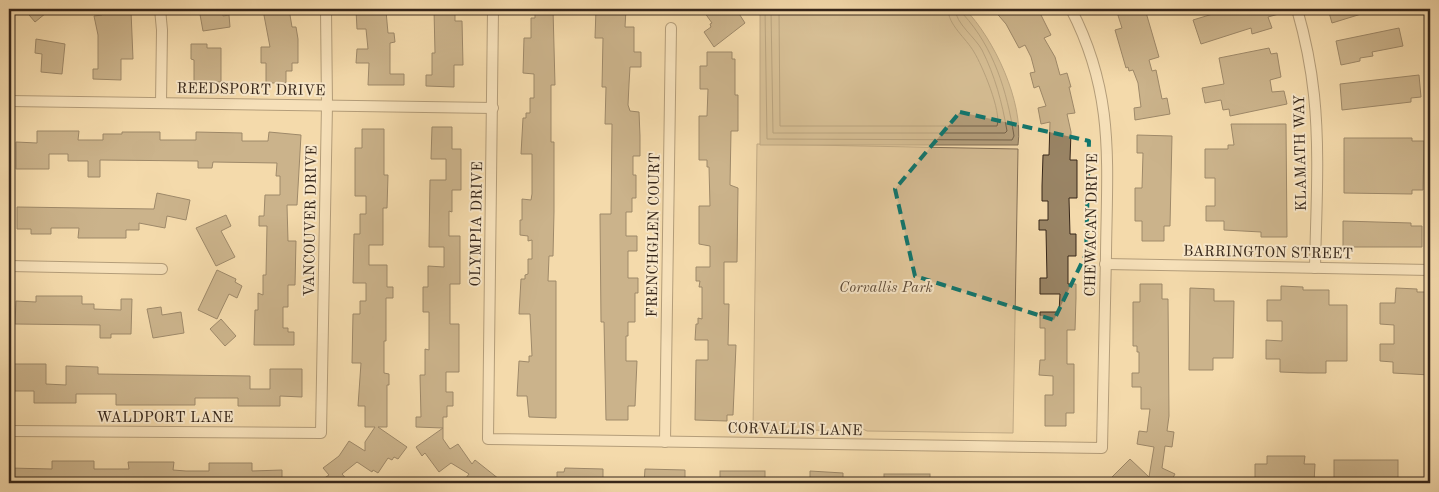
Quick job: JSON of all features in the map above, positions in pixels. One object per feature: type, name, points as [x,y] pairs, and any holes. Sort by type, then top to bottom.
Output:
[{"type":"street","points":[[160,9],[162,30],[161,103]]},
{"type":"street","name":"VANCOUVER DRIVE","points":[[321,433],[327,105],[326,9]]},
{"type":"street","name":"OLYMPIA DRIVE","points":[[488,439],[493,9]]},
{"type":"street","name":"CHEWACAN DRIVE","points":[[1071,9],[1092,56],[1104,110],[1107,140],[1102,448]]},
{"type":"street","name":"KLAMATH WAY","points":[[1297,9],[1308,52],[1317,138],[1315,268]]},
{"type":"street","name":"FRENCHGLEN COURT","points":[[664,442],[671,28]]},
{"type":"street","name":"REEDSPORT DRIVE","points":[[9,101],[493,108]]},
{"type":"street","name":"BARRINGTON STREET","points":[[1106,264],[1430,270]]},
{"type":"street","points":[[9,266],[162,269]]},
{"type":"street","name":"WALDPORT LANE","points":[[9,431],[321,433]]},
{"type":"street","name":"CORVALLIS LANE","points":[[488,439],[1102,448]]},
{"type":"highlighted area","points":[[960,112],[1089,141],[1086,254],[1054,320],[915,276],[895,189]]},
{"type":"green space","name":"Corvallis Park","points":[[757,144],[1018,149],[1013,433],[867,431],[861,428],[859,431],[753,429]]},
{"type":"water","points":[[760,9],[965,9],[986,37],[1005,72],[1016,110],[1019,128],[1018,145],[760,145]]},
{"type":"building","points":[[24,9],[51,9],[35,22]]},
{"type":"building","points":[[101,9],[131,11],[133,59],[121,59],[121,80],[93,79],[93,69],[98,69],[98,35],[94,16],[102,15]]},
{"type":"building","points":[[199,9],[222,9],[223,16],[229,15],[230,27],[203,31]]},
{"type":"building","points":[[289,9],[292,27],[296,27],[298,39],[298,63],[292,63],[292,71],[286,71],[286,83],[266,83],[266,63],[261,63],[261,47],[270,47],[263,10]]},
{"type":"building","points":[[371,9],[372,12],[386,11],[388,33],[394,33],[395,42],[390,43],[390,74],[404,74],[404,85],[368,85],[369,63],[356,63],[357,49],[368,49],[366,29],[357,29],[356,10]]},
{"type":"building","points":[[455,9],[455,21],[462,21],[463,65],[454,65],[454,87],[426,86],[426,75],[432,75],[432,53],[435,53],[434,10]]},
{"type":"building","points":[[535,9],[553,9],[555,85],[551,85],[551,142],[554,142],[554,212],[553,256],[549,256],[548,281],[556,281],[556,418],[529,417],[527,396],[517,396],[519,361],[529,362],[529,356],[532,356],[530,314],[519,314],[521,279],[525,279],[525,275],[528,274],[528,259],[532,259],[532,240],[528,241],[528,236],[520,235],[520,220],[522,220],[522,199],[531,200],[532,194],[532,154],[521,154],[523,118],[526,118],[526,113],[530,113],[530,98],[534,98],[534,74],[523,73],[524,38],[531,38],[531,18],[535,18]]},
{"type":"building","points":[[596,9],[626,9],[625,27],[634,27],[634,52],[641,52],[641,67],[630,67],[628,105],[630,111],[639,112],[640,156],[633,156],[633,175],[636,175],[636,198],[632,198],[632,212],[626,212],[626,236],[637,236],[637,251],[628,251],[628,278],[638,278],[638,293],[635,293],[635,322],[628,322],[628,336],[626,336],[626,361],[637,361],[635,406],[628,406],[628,420],[606,420],[604,322],[601,322],[600,214],[611,214],[612,124],[605,124],[606,87],[602,87],[603,38],[595,38]]},
{"type":"building","points":[[702,9],[736,9],[745,23],[714,47],[704,32],[711,27],[710,24],[712,23]]},
{"type":"building","points":[[993,9],[1038,9],[1051,35],[1044,38],[1055,57],[1060,75],[1067,73],[1071,87],[1069,87],[1075,113],[1067,114],[1071,132],[1070,160],[1077,160],[1077,198],[1069,198],[1070,234],[1076,234],[1076,256],[1068,256],[1068,284],[1076,284],[1076,298],[1075,330],[1067,330],[1067,364],[1074,364],[1074,413],[1066,413],[1066,426],[1045,426],[1045,395],[1053,395],[1053,376],[1039,375],[1040,360],[1045,360],[1045,328],[1040,328],[1040,312],[1059,312],[1060,294],[1040,294],[1040,278],[1047,278],[1046,230],[1039,230],[1039,220],[1048,220],[1048,201],[1042,201],[1042,186],[1043,155],[1049,155],[1050,122],[1041,124],[1038,108],[1046,106],[1039,86],[1034,88],[1030,73],[1035,72],[1025,45],[1019,48],[1006,24]]},
{"type":"building","points":[[1116,9],[1145,9],[1159,57],[1149,60],[1152,71],[1156,70],[1162,99],[1167,98],[1170,114],[1135,120],[1134,108],[1141,107],[1138,83],[1133,70],[1129,71],[1128,67],[1126,68],[1115,30],[1122,28]]},
{"type":"building","points":[[1229,9],[1285,9],[1286,12],[1268,17],[1272,28],[1252,34],[1251,28],[1201,44],[1193,20]]},
{"type":"building","points":[[1328,9],[1371,9],[1371,11],[1332,23]]},
{"type":"building","points":[[1399,28],[1403,46],[1372,52],[1373,56],[1360,58],[1360,61],[1341,65],[1336,41]]},
{"type":"building","points":[[36,39],[65,44],[62,74],[41,72],[42,54],[35,53]]},
{"type":"building","points":[[191,44],[207,44],[207,48],[221,48],[221,82],[194,82],[194,60],[191,59]]},
{"type":"building","points":[[1269,48],[1271,54],[1277,53],[1281,77],[1270,80],[1272,92],[1284,91],[1287,104],[1230,116],[1229,109],[1223,110],[1221,100],[1205,103],[1202,88],[1224,84],[1219,58]]},
{"type":"building","points":[[707,52],[732,52],[732,59],[735,59],[735,95],[738,95],[738,131],[731,131],[730,185],[738,188],[737,262],[724,262],[724,304],[729,304],[728,345],[736,345],[733,415],[727,415],[727,421],[695,420],[696,360],[708,360],[708,340],[695,340],[698,318],[702,319],[702,287],[699,287],[700,281],[696,281],[696,267],[710,267],[710,246],[699,244],[699,206],[710,206],[709,167],[707,167],[707,160],[699,160],[699,116],[707,116],[708,89],[700,89],[700,66],[707,66]]},
{"type":"building","points":[[1419,75],[1421,97],[1411,98],[1411,102],[1342,110],[1340,84]]},
{"type":"building","points":[[1231,124],[1286,124],[1287,237],[1261,237],[1261,232],[1224,230],[1224,221],[1206,221],[1206,206],[1215,206],[1215,178],[1205,178],[1205,149],[1228,149],[1228,145],[1234,145]]},
{"type":"building","points":[[432,127],[452,127],[452,149],[461,149],[461,190],[452,190],[452,212],[449,211],[449,236],[460,236],[460,284],[450,284],[450,324],[459,324],[459,372],[446,372],[446,392],[453,392],[453,406],[447,406],[447,417],[443,417],[443,428],[416,427],[416,417],[421,417],[420,375],[425,375],[425,349],[429,350],[429,312],[423,312],[423,287],[428,287],[428,266],[444,267],[444,247],[429,247],[430,180],[446,180],[446,159],[431,159]]},
{"type":"building","points":[[362,129],[384,129],[384,175],[388,175],[387,208],[383,208],[383,245],[369,245],[369,265],[387,265],[387,287],[393,287],[393,298],[386,298],[386,341],[384,341],[384,373],[389,374],[389,385],[387,385],[387,427],[378,427],[407,447],[398,459],[394,457],[392,460],[388,458],[378,473],[373,470],[372,472],[357,462],[342,474],[350,483],[317,483],[329,475],[323,468],[339,456],[349,441],[365,451],[365,442],[375,427],[365,427],[365,406],[358,406],[361,363],[352,363],[353,314],[360,314],[360,301],[366,301],[366,283],[353,283],[354,234],[360,234],[360,214],[366,214],[366,196],[355,196],[355,148],[362,148]]},
{"type":"building","points":[[37,131],[79,131],[78,140],[103,140],[103,134],[122,134],[122,132],[160,132],[160,140],[196,140],[196,132],[242,133],[242,141],[268,141],[269,132],[301,135],[297,205],[287,205],[288,241],[296,241],[295,285],[288,285],[288,307],[283,307],[283,328],[288,328],[288,332],[294,332],[294,345],[254,345],[255,310],[258,310],[258,293],[263,295],[263,275],[266,275],[267,226],[259,226],[259,216],[264,216],[265,195],[280,195],[280,176],[276,176],[277,163],[213,162],[212,168],[198,168],[198,161],[100,160],[100,177],[88,177],[88,161],[68,161],[68,154],[49,154],[49,169],[16,169],[16,142],[37,143]]},
{"type":"building","points":[[1137,135],[1172,136],[1170,226],[1164,226],[1164,241],[1142,241],[1142,221],[1135,221],[1135,188],[1142,188],[1143,153],[1137,153]]},
{"type":"building","points":[[1344,138],[1412,138],[1412,141],[1424,141],[1423,190],[1412,190],[1412,194],[1344,193]]},
{"type":"building","points":[[157,193],[190,200],[186,220],[167,216],[165,228],[139,223],[139,230],[126,230],[126,238],[78,238],[79,228],[51,228],[51,234],[31,234],[31,229],[17,229],[17,207],[154,209]]},
{"type":"building","points":[[226,215],[231,226],[221,231],[235,257],[216,266],[196,228]]},
{"type":"building","points":[[1343,221],[1411,223],[1411,226],[1422,226],[1422,247],[1343,247]]},
{"type":"building","points":[[217,270],[236,279],[235,282],[242,286],[237,298],[229,294],[217,319],[198,310]]},
{"type":"building","points":[[1140,284],[1162,284],[1162,299],[1168,299],[1169,416],[1167,431],[1174,432],[1172,447],[1165,446],[1162,468],[1175,474],[1170,483],[1117,483],[1111,478],[1130,459],[1149,477],[1154,447],[1137,444],[1139,431],[1147,432],[1150,409],[1141,409],[1141,387],[1132,387],[1132,373],[1139,373],[1139,352],[1137,352],[1137,346],[1133,346],[1133,302],[1140,302]]},
{"type":"building","points":[[1281,286],[1303,287],[1303,290],[1329,290],[1329,305],[1347,305],[1347,361],[1326,361],[1326,373],[1308,373],[1280,372],[1280,359],[1266,359],[1266,340],[1282,341],[1282,321],[1267,321],[1267,300],[1281,300]]},
{"type":"building","points":[[1190,288],[1214,289],[1214,301],[1234,301],[1233,358],[1213,358],[1213,370],[1189,370]]},
{"type":"building","points":[[1396,288],[1417,289],[1417,292],[1430,292],[1430,375],[1393,373],[1393,362],[1380,361],[1380,344],[1394,344],[1394,325],[1380,324],[1380,303],[1395,303]]},
{"type":"building","points":[[36,296],[82,296],[82,304],[94,304],[94,309],[121,310],[121,299],[132,299],[131,334],[111,334],[111,338],[100,338],[100,325],[15,324],[16,301],[36,302]]},
{"type":"building","points":[[161,307],[162,315],[181,312],[184,333],[153,338],[147,309]]},
{"type":"building","points":[[221,319],[236,336],[225,346],[210,329]]},
{"type":"building","points":[[13,364],[46,364],[46,384],[66,385],[66,366],[98,367],[98,374],[250,376],[250,389],[270,389],[270,369],[302,369],[302,397],[280,396],[280,406],[238,406],[238,398],[195,398],[195,405],[116,405],[116,394],[76,394],[76,403],[34,403],[34,391],[12,391]]},
{"type":"building","points":[[443,428],[443,439],[450,449],[458,444],[472,464],[475,460],[504,483],[462,483],[469,474],[451,463],[439,472],[425,453],[422,456],[416,447]]},
{"type":"building","points":[[1267,456],[1305,456],[1304,464],[1315,464],[1314,483],[1255,483],[1255,464],[1267,464]]},
{"type":"building","points":[[1334,460],[1398,460],[1398,483],[1334,483]]},
{"type":"building","points":[[52,461],[94,461],[94,469],[129,469],[128,462],[174,462],[173,470],[186,471],[209,471],[209,463],[252,463],[252,471],[282,470],[282,483],[9,483],[9,468],[52,469]]},
{"type":"building","points":[[565,468],[603,469],[603,483],[557,483],[557,472],[564,472]]},
{"type":"building","points":[[645,469],[685,470],[685,483],[644,483]]},
{"type":"building","points":[[720,471],[765,471],[765,483],[720,483]]},
{"type":"building","points":[[810,471],[843,473],[843,483],[810,483]]},
{"type":"building","points":[[884,474],[930,474],[930,483],[884,483]]}]
